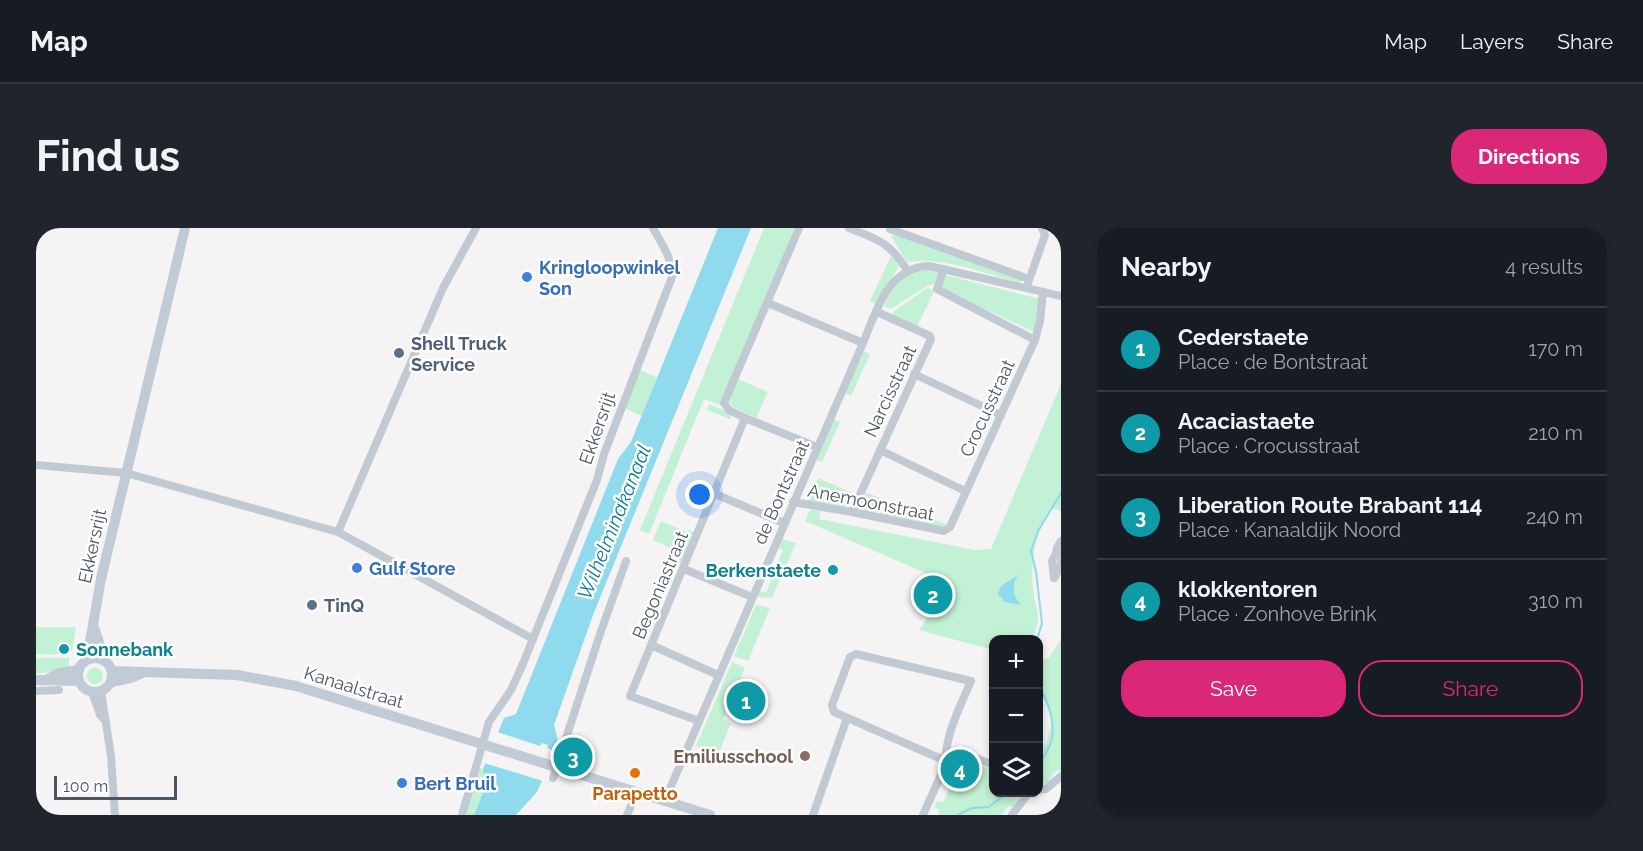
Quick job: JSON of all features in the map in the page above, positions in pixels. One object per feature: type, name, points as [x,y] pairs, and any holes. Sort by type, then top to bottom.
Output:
[{"type":"street","name":"Ekkersrijt","points":[[95,659],[90,642],[101,579],[185,228]]},
{"type":"street","points":[[338,532],[443,288],[476,228]]},
{"type":"street","name":"Ekkersrijt","points":[[462,815],[487,746],[489,722],[511,690],[533,639],[597,480],[604,454],[672,277],[672,267],[667,252],[653,228]]},
{"type":"street","points":[[799,228],[724,403],[729,410],[745,418],[817,447]]},
{"type":"street","points":[[849,228],[884,242],[898,255],[907,270],[928,266],[1061,296]]},
{"type":"street","points":[[884,242],[890,228],[1029,279]]},
{"type":"street","points":[[1027,288],[1046,235],[1042,228]]},
{"type":"street","points":[[944,269],[936,289],[1035,340]]},
{"type":"street","name":"de Bontstraat","points":[[665,800],[877,312],[894,281],[907,270]]},
{"type":"street","name":"Crocusstraat","points":[[944,531],[950,527],[1035,340],[1040,321],[1043,292]]},
{"type":"street","points":[[768,303],[863,343]]},
{"type":"street","name":"Narcisstraat","points":[[852,512],[931,339],[930,336],[877,312]]},
{"type":"street","points":[[914,374],[1001,415]]},
{"type":"street","name":"Begoniastraat","points":[[699,721],[630,696],[745,418]]},
{"type":"street","points":[[880,450],[965,492]]},
{"type":"street","points":[[36,465],[126,473],[338,532],[533,639]]},
{"type":"street","points":[[715,494],[784,523]]},
{"type":"street","name":"Anemoonstraat","points":[[793,502],[944,531]]},
{"type":"street","points":[[1061,541],[1057,548],[1059,555],[1052,561],[1054,578],[1061,563]]},
{"type":"street","points":[[553,770],[626,561]]},
{"type":"street","points":[[684,569],[752,597]]},
{"type":"street","points":[[651,645],[718,675]]},
{"type":"street","points":[[923,815],[945,766],[945,757],[946,744],[971,681],[856,654],[850,657],[832,705],[834,712],[939,758],[945,757],[962,755],[989,763]]},
{"type":"street","points":[[79,675],[85,662],[95,659],[109,666],[111,676],[97,692],[100,715],[106,721],[115,815]]},
{"type":"street","name":"Kanaalstraat","points":[[111,676],[131,670],[143,673],[237,675],[297,686],[487,746],[553,770],[665,800],[710,815]]},
{"type":"street","points":[[38,680],[59,673],[79,675]]},
{"type":"street","points":[[79,675],[87,690],[97,692]]},
{"type":"street","points":[[38,680],[59,690]]},
{"type":"street","points":[[813,815],[847,718]]},
{"type":"street","points":[[1043,789],[1061,776]]},
{"type":"street","points":[[627,815],[637,792]]},
{"type":"street","points":[[1012,815],[1024,797]]},
{"type":"green space","points":[[764,228],[794,228],[726,407],[704,399],[649,534],[640,530]]},
{"type":"green space","points":[[903,234],[1023,279],[1020,283],[950,264],[907,262],[892,238],[892,235]]},
{"type":"green space","points":[[892,254],[899,266],[877,304],[870,301]]},
{"type":"green space","points":[[925,270],[940,271],[934,284],[891,309],[884,306],[899,282]]},
{"type":"green space","points":[[945,275],[1040,299],[1034,332],[940,288]]},
{"type":"green space","points":[[927,288],[934,291],[917,327],[891,317],[893,312]]},
{"type":"green space","points":[[864,351],[870,354],[851,396],[845,393]]},
{"type":"green space","points":[[639,370],[657,377],[642,416],[624,408]]},
{"type":"green space","points":[[738,379],[768,392],[756,418],[733,407],[729,401]]},
{"type":"green space","points":[[1061,384],[1061,511],[1052,508],[1041,527],[1035,547],[1032,578],[1038,619],[1033,635],[989,635],[989,649],[919,630],[951,584],[805,521],[810,510],[821,511],[819,519],[975,550],[991,549]],"holes":[[[1017,576],[1014,591],[1020,605],[1000,598],[1007,582]]]},
{"type":"green space","points":[[709,404],[732,414],[730,419],[707,410]]},
{"type":"green space","points":[[833,419],[840,422],[822,462],[815,459]]},
{"type":"green space","points":[[818,478],[855,494],[848,509],[808,502]]},
{"type":"green space","points":[[865,492],[945,524],[943,529],[858,509]]},
{"type":"green space","points":[[661,521],[695,533],[687,552],[682,551],[687,553],[682,564],[678,562],[680,552],[653,540]]},
{"type":"green space","points":[[781,539],[796,543],[772,598],[758,597],[759,591],[766,593],[773,574],[767,571],[769,567],[775,570],[783,550],[777,547]]},
{"type":"green space","points":[[756,605],[770,608],[748,661],[734,656]]},
{"type":"green space","points":[[36,627],[76,627],[72,651],[52,655],[36,654]]},
{"type":"green space","points":[[1061,639],[1061,770],[1056,771],[1047,783],[1043,784],[1043,748],[1047,742],[1051,724],[1049,710],[1043,698],[1043,660],[1049,658]]},
{"type":"green space","points":[[69,658],[71,667],[36,674],[36,659]]},
{"type":"green space","points":[[732,662],[745,668],[723,719],[731,723],[719,753],[696,746]]},
{"type":"green space","points":[[92,668],[98,668],[103,676],[101,682],[92,684],[87,679],[87,673]]},
{"type":"green space","points":[[971,760],[989,769],[989,797],[1019,797],[1014,808],[1008,806],[1002,815],[938,815],[940,810],[934,807],[937,801],[943,803],[955,775],[950,771],[955,763]]},
{"type":"green space","points":[[479,767],[483,769],[485,788],[474,815],[466,815]]},
{"type":"water","name":"Wilhelminakanaal","points":[[718,228],[751,228],[593,615],[554,725],[558,741],[537,792],[516,815],[474,815],[485,788],[483,769],[504,718],[516,714],[618,459],[631,442]]},
{"type":"water","points":[[1018,575],[1014,583],[1014,591],[1021,605],[1005,602],[998,594],[1001,586]]},
{"type":"pier","points":[[497,732],[540,746],[542,743],[555,751],[543,781],[484,763]]},
{"type":"waterway","points":[[1038,635],[1042,623],[1031,551],[1038,531],[1061,493]]},
{"type":"waterway","points":[[1041,689],[1053,725],[1050,745],[1043,758]]},
{"type":"waterway","points":[[957,815],[972,808],[989,807],[1002,797]]},
{"type":"place","name":"Kringloopwinkel Son","points":[[527,277]]},
{"type":"place","name":"Shell Truck Service","points":[[399,353]]},
{"type":"place","name":"Gulf Store","points":[[357,568]]},
{"type":"place","name":"Berkenstaete","points":[[833,570]]},
{"type":"place","name":"Acaciastaete","points":[[933,595]]},
{"type":"place","name":"TinQ","points":[[312,605]]},
{"type":"place","name":"Sonnebank","points":[[64,649]]},
{"type":"place","name":"Cederstaete","points":[[746,701]]},
{"type":"place","name":"Emiliusschool","points":[[805,756]]},
{"type":"place","name":"Liberation Route Brabant 114","points":[[573,757]]},
{"type":"place","name":"klokkentoren","points":[[960,769]]},
{"type":"place","name":"Parapetto","points":[[635,773]]},
{"type":"place","name":"Bert Bruil","points":[[402,783]]}]
